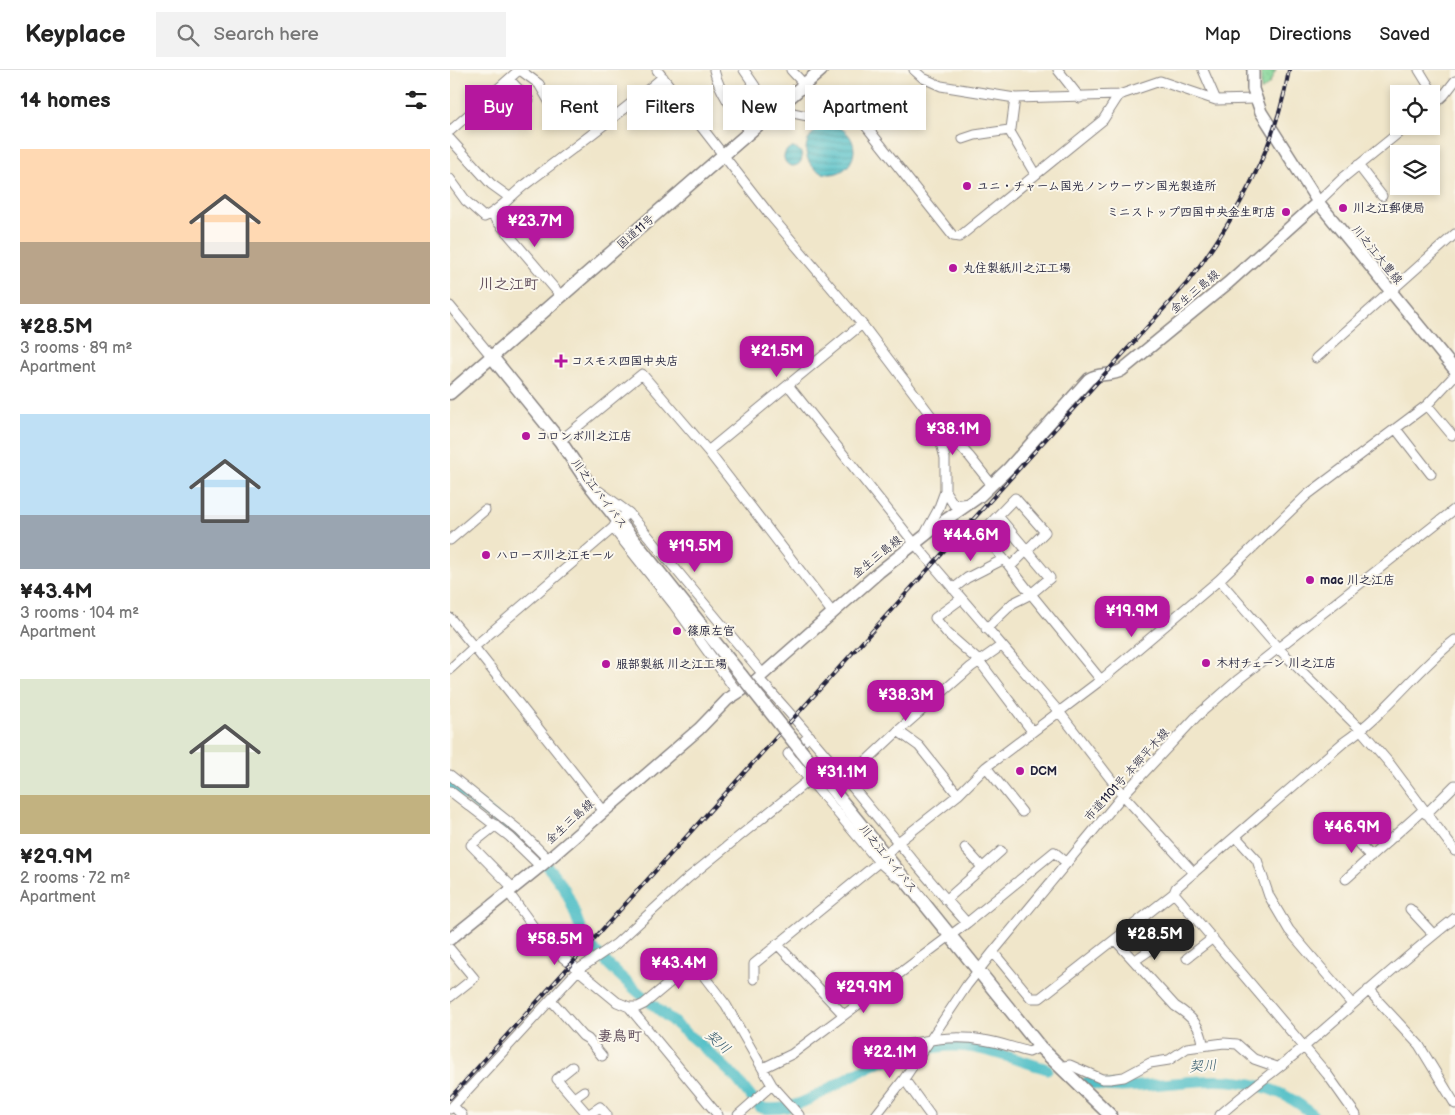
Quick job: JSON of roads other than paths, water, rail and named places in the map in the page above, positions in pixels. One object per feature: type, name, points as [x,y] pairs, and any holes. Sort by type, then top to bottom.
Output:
[{"type":"highway","name":"国道11号","points":[[795,92],[821,70]]},
{"type":"highway","name":"国道11号","points":[[450,393],[750,131]]},
{"type":"highway","name":"川之江バイパス","points":[[492,357],[560,441],[615,524],[741,675],[802,752],[882,859],[905,880],[1040,1047],[1110,1115]]},
{"type":"main road","name":"川之江大豊線","points":[[1252,70],[1255,99],[1272,132],[1318,202],[1455,370]]},
{"type":"main road","name":"金生三島線","points":[[450,938],[544,862],[692,735],[737,692],[760,675],[832,612],[954,512],[971,502],[992,485],[1089,379],[1098,375],[1115,374],[1122,370],[1228,283],[1318,202]]},
{"type":"street","points":[[450,131],[520,70],[539,84],[542,89]]},
{"type":"street","points":[[714,70],[724,97],[750,131]]},
{"type":"street","points":[[744,70],[754,85]]},
{"type":"street","points":[[791,70],[804,84]]},
{"type":"street","points":[[914,70],[941,86],[1015,98],[1080,98],[1119,95],[1160,81],[1216,100],[1255,99]]},
{"type":"street","points":[[1203,70],[1216,100]]},
{"type":"street","points":[[1418,70],[1426,85]]},
{"type":"street","points":[[1062,72],[1080,98]]},
{"type":"street","points":[[450,180],[472,208],[484,217],[491,214],[509,197],[622,112],[660,74],[723,155],[862,324],[929,411],[992,485]]},
{"type":"street","points":[[510,79],[515,85]]},
{"type":"street","points":[[1440,98],[1455,81]]},
{"type":"street","points":[[795,115],[806,117],[858,116],[953,236],[959,237],[1103,120],[1119,95]]},
{"type":"street","points":[[1009,130],[1011,129],[1015,98]]},
{"type":"street","points":[[1009,130],[1035,174]]},
{"type":"street","points":[[963,139],[975,135],[1009,130]]},
{"type":"street","points":[[1318,202],[1358,165],[1396,135]]},
{"type":"street","points":[[450,139],[490,184],[509,197]]},
{"type":"street","points":[[1358,165],[1382,196]]},
{"type":"street","points":[[491,214],[561,296]]},
{"type":"street","points":[[1316,358],[1455,234]]},
{"type":"street","points":[[450,306],[492,357]]},
{"type":"street","points":[[708,451],[862,324]]},
{"type":"street","points":[[560,441],[642,374],[708,451],[832,612]]},
{"type":"street","points":[[754,979],[754,964],[777,944],[882,859],[897,843],[958,795],[986,767],[1032,731],[1060,713],[1101,680],[1219,580],[1307,495],[1427,405],[1455,375]]},
{"type":"street","points":[[788,385],[917,542],[961,599],[1060,713],[1123,794],[1194,874]]},
{"type":"street","points":[[1427,405],[1452,435]]},
{"type":"street","points":[[917,542],[930,527],[945,491],[945,458],[939,432],[929,411]]},
{"type":"street","points":[[1396,429],[1431,474]]},
{"type":"street","points":[[589,484],[630,513],[897,843],[967,924]]},
{"type":"street","points":[[945,491],[954,505],[971,502]]},
{"type":"street","points":[[1010,567],[1045,532],[1015,498],[982,532],[1031,594],[1101,680]]},
{"type":"street","points":[[941,503],[947,512],[954,512]]},
{"type":"street","name":"市道1101号 本郷平木線","points":[[876,1115],[904,1079],[993,952],[1123,794],[1197,716],[1238,679],[1455,508]]},
{"type":"street","points":[[450,540],[484,510]]},
{"type":"street","points":[[450,669],[615,524],[630,513]]},
{"type":"street","points":[[986,629],[1013,603],[1031,594],[1050,578],[998,516]]},
{"type":"street","points":[[615,524],[737,692]]},
{"type":"street","points":[[953,589],[967,578],[1004,560]]},
{"type":"street","points":[[1219,580],[1278,648],[1362,730],[1455,851]]},
{"type":"street","points":[[961,599],[935,618],[948,633],[980,662],[1032,731]]},
{"type":"street","points":[[450,618],[603,810]]},
{"type":"street","points":[[993,952],[1031,998],[1040,998],[1174,893],[1176,888],[1344,742],[1362,730],[1431,659],[1455,640]]},
{"type":"street","points":[[846,780],[898,731],[935,701],[952,682],[1001,646]]},
{"type":"street","points":[[898,731],[919,746],[958,795]]},
{"type":"street","points":[[810,736],[788,754],[882,859]]},
{"type":"street","points":[[986,767],[1022,812]]},
{"type":"street","points":[[450,774],[520,831],[544,862]]},
{"type":"street","points":[[462,1115],[451,1111],[579,969],[616,944],[688,878],[810,779]]},
{"type":"street","points":[[1346,879],[1455,785]]},
{"type":"street","points":[[450,791],[544,862]]},
{"type":"street","points":[[496,825],[471,845],[510,890],[535,929],[560,955],[617,1002],[629,1007],[638,1007],[704,954]]},
{"type":"street","points":[[1350,834],[1371,857]]},
{"type":"street","points":[[1236,837],[1257,860],[1268,896],[1289,930],[1352,1004]]},
{"type":"street","points":[[965,848],[982,867]]},
{"type":"street","points":[[946,900],[1001,850]]},
{"type":"street","points":[[763,1068],[792,1054],[843,1014],[967,924],[1054,852],[1066,863]]},
{"type":"street","points":[[1174,893],[1304,1046],[1356,1115]]},
{"type":"street","points":[[1410,909],[1434,935]]},
{"type":"street","points":[[1220,1115],[1455,918]]},
{"type":"street","points":[[1187,958],[1213,938]]},
{"type":"street","points":[[1115,940],[1175,1006],[1186,1012],[1202,1030],[1203,1044]]},
{"type":"street","points":[[1134,961],[1162,941]]},
{"type":"street","points":[[777,944],[843,1014]]},
{"type":"street","points":[[450,949],[474,978],[450,996]]},
{"type":"street","points":[[693,962],[726,1005],[772,1085],[795,1109]]},
{"type":"street","points":[[1368,990],[1419,1045],[1455,1104]]},
{"type":"street","points":[[551,1000],[602,1056]]},
{"type":"street","points":[[629,1007],[718,1115]]},
{"type":"street","points":[[884,1047],[890,1049],[931,1039],[968,1038],[1029,1052],[1040,1047]]},
{"type":"street","points":[[1059,1067],[1070,1065],[1102,1079],[1110,1080],[1124,1077],[1150,1063],[1169,1060],[1187,1048],[1203,1044],[1237,1044],[1254,1059],[1277,1067]]},
{"type":"street","points":[[572,1067],[557,1079],[588,1115],[600,1107],[607,1115]]},
{"type":"street","points":[[904,1079],[930,1115]]},
{"type":"street","points":[[738,1115],[772,1085]]},
{"type":"street","points":[[574,1098],[584,1091]]},
{"type":"water","points":[[816,130],[844,130],[850,136],[854,145],[853,159],[839,173],[821,173],[807,159],[807,141]]},
{"type":"water","points":[[793,148],[799,151],[802,157],[799,163],[793,166],[787,163],[784,157],[787,151]]},
{"type":"waterway","name":"契川","points":[[450,783],[510,830],[538,856],[562,885],[582,932],[591,946],[624,980],[736,1078],[761,1108],[777,1109],[792,1106],[822,1093],[865,1068],[894,1057],[932,1048],[953,1046],[980,1049],[1047,1069]]},
{"type":"waterway","name":"契川","points":[[1087,1082],[1103,1086],[1120,1087],[1196,1081],[1237,1082],[1257,1085],[1276,1091],[1295,1101],[1313,1115]]},
{"type":"railway","points":[[450,1098],[1187,283],[1237,209],[1264,156],[1283,99],[1289,70]]},
{"type":"place","name":"ユニ・チャーム国光ノンウーヴン国光製造所","points":[[967,186]]},
{"type":"place","name":"川之江郵便局","points":[[1343,208]]},
{"type":"place","name":"ミニストップ四国中央金生町店","points":[[1286,212]]},
{"type":"place","name":"丸住製紙川之江工場","points":[[953,268]]},
{"type":"place","name":"コスモス四国中央店","points":[[561,361]]},
{"type":"place","name":"コロンボ川之江店","points":[[526,436]]},
{"type":"place","name":"ハローズ川之江モール","points":[[486,555]]},
{"type":"place","name":"mac 川之江店","points":[[1310,580]]},
{"type":"place","name":"篠原左官","points":[[677,631]]},
{"type":"place","name":"木村チェーン 川之江店","points":[[1206,663]]},
{"type":"place","name":"服部製紙 川之江工場","points":[[606,664]]},
{"type":"place","name":"DCM","points":[[1020,771]]},
{"type":"district","name":"川之江町","points":[[509,284]]},
{"type":"district","name":"妻鳥町","points":[[620,1036]]}]
